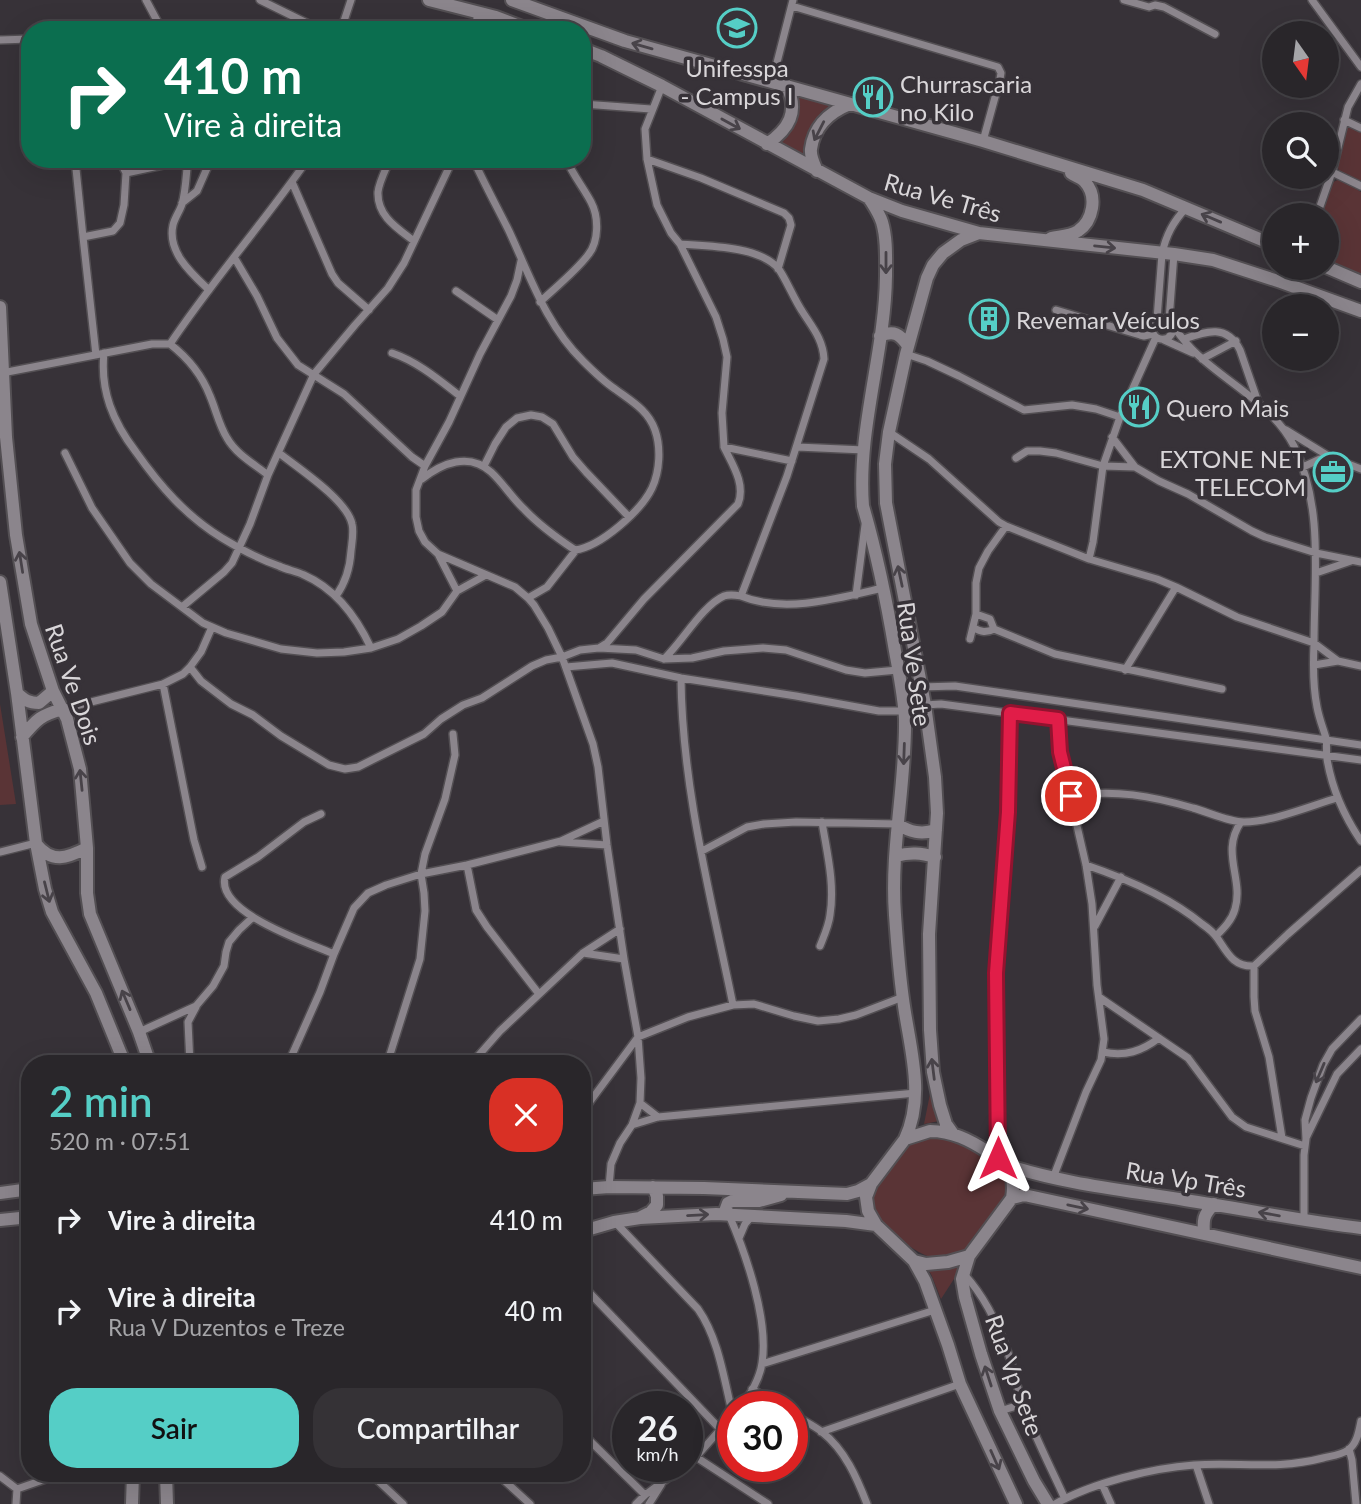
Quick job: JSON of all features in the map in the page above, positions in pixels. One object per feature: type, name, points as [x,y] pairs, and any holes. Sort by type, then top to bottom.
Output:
[{"type":"main road","points":[[430,0],[506,21]]},
{"type":"main road","points":[[514,0],[571,21]]},
{"type":"main road","points":[[591,28],[625,41],[983,141],[1143,190],[1262,240]]},
{"type":"main road","name":"Rua Ve Três","points":[[591,52],[662,86],[869,198],[902,211],[979,233],[1213,260],[1361,311]]},
{"type":"main road","points":[[767,144],[779,136],[791,115],[791,96],[787,86]]},
{"type":"main road","points":[[817,170],[811,149],[820,124],[829,114],[850,104]]},
{"type":"main road","points":[[1041,240],[1075,233],[1089,221],[1092,208],[1092,198],[1085,182],[1056,164]]},
{"type":"main road","name":"Rua Ve Sete","points":[[869,198],[882,221],[885,238],[885,302],[864,450],[862,489],[883,588],[904,711],[904,766],[894,884],[903,997],[914,1062],[916,1093],[912,1125],[905,1139]]},
{"type":"main road","name":"Rua Ve Sete","points":[[953,1134],[946,1124],[937,1094],[930,1030],[929,934],[937,798],[925,705],[886,503],[885,464],[889,432],[907,350],[927,278],[943,253],[961,240],[979,233]]},
{"type":"main road","points":[[1339,273],[1361,282]]},
{"type":"main road","name":"Rua Ve Dois","points":[[0,307],[6,437],[25,594],[31,624],[53,691],[67,719],[80,769],[88,848],[87,893],[90,914],[147,1055]]},
{"type":"main road","points":[[880,336],[895,333],[901,336],[907,350]]},
{"type":"main road","points":[[865,512],[873,506],[886,503]]},
{"type":"main road","name":"Rua Ve Dois","points":[[0,582],[36,843],[52,912],[96,993],[121,1055]]},
{"type":"main road","points":[[17,693],[23,700],[39,703],[53,691]]},
{"type":"main road","points":[[22,737],[38,718],[63,709]]},
{"type":"main road","points":[[897,824],[916,833],[936,830]]},
{"type":"main road","points":[[36,843],[43,852],[52,856],[66,857],[88,848]]},
{"type":"main road","points":[[896,856],[918,853],[935,857]]},
{"type":"main road","points":[[908,1030],[930,1030]]},
{"type":"main road","points":[[930,1132],[953,1134],[975,1143],[1002,1162],[1011,1177],[1014,1189],[1012,1198],[969,1256],[926,1264],[914,1261],[876,1225],[868,1210],[866,1197],[871,1184],[905,1139],[930,1132]]},
{"type":"main road","name":"Rua Vp Três","points":[[1002,1162],[1053,1179],[1361,1228]]},
{"type":"main road","points":[[591,1188],[653,1187],[847,1194],[871,1184]]},
{"type":"main road","points":[[640,1217],[651,1212],[657,1205],[653,1187]]},
{"type":"main road","points":[[0,1193],[21,1190]]},
{"type":"main road","points":[[727,1215],[728,1203],[732,1200],[759,1201],[788,1192]]},
{"type":"main road","name":"Rua Vp Três","points":[[1012,1198],[1024,1195],[1361,1268]]},
{"type":"main road","points":[[1204,1234],[1203,1220],[1214,1204]]},
{"type":"main road","points":[[591,1229],[640,1217],[727,1215],[876,1225]]},
{"type":"main road","points":[[0,1220],[21,1218]]},
{"type":"main road","name":"Rua Vp Sete","points":[[969,1256],[962,1279],[965,1297],[1000,1411],[1048,1504]]},
{"type":"main road","name":"Rua Vp Sete","points":[[914,1261],[925,1281],[960,1384],[1016,1504]]},
{"type":"main road","points":[[132,1504],[133,1482]]},
{"type":"main road","points":[[166,1482],[167,1504]]},
{"type":"street","points":[[146,0],[157,21]]},
{"type":"street","points":[[260,0],[303,21]]},
{"type":"street","points":[[344,21],[351,0]]},
{"type":"street","points":[[1124,0],[1164,7],[1216,34]]},
{"type":"street","points":[[1312,0],[1361,67]]},
{"type":"street","points":[[772,82],[793,3],[998,67],[1000,79],[983,141]]},
{"type":"street","points":[[476,21],[478,12]]},
{"type":"street","points":[[0,40],[21,39]]},
{"type":"street","points":[[1339,142],[1348,107],[1361,85]]},
{"type":"street","points":[[599,648],[607,643],[644,599],[741,496],[737,473],[724,447],[722,413],[727,357],[723,339],[711,306],[680,243],[671,233],[657,205],[647,159],[645,129],[662,86]]},
{"type":"street","points":[[591,105],[651,110]]},
{"type":"street","points":[[1344,120],[1361,128]]},
{"type":"street","points":[[647,159],[712,182],[784,213],[789,218],[790,225],[778,268]]},
{"type":"street","points":[[76,168],[105,390],[112,411],[128,441],[174,501],[200,524],[259,558],[306,575],[336,596],[363,630],[371,648]]},
{"type":"street","points":[[83,237],[113,231],[120,223],[124,205],[126,173],[124,168]]},
{"type":"street","points":[[126,173],[149,168]]},
{"type":"street","points":[[187,168],[182,203],[173,224],[172,237],[176,252],[189,271],[209,290]]},
{"type":"street","points":[[182,203],[197,191],[207,168]]},
{"type":"street","points":[[170,344],[302,168]]},
{"type":"street","points":[[387,168],[378,190],[384,215],[414,241]]},
{"type":"street","points":[[182,607],[232,563],[268,474],[314,374],[388,288],[404,263],[449,168]]},
{"type":"street","points":[[477,168],[508,229],[540,302],[562,336],[581,359],[612,388],[639,405],[655,429],[660,449],[652,488],[629,517],[621,526],[579,550],[547,587],[528,598]]},
{"type":"street","points":[[540,302],[590,254],[596,237],[597,219],[593,204],[570,168]]},
{"type":"street","points":[[1339,175],[1361,186]]},
{"type":"street","points":[[292,182],[332,274],[338,283],[369,310]]},
{"type":"street","points":[[1056,310],[1144,336],[1171,336],[1168,232],[1186,207]]},
{"type":"street","points":[[680,243],[714,246],[762,256],[778,268],[823,347],[824,359],[797,447],[741,596]]},
{"type":"street","points":[[1168,254],[1157,319],[1152,326],[1157,337],[1199,356],[1236,341]]},
{"type":"street","points":[[234,257],[257,296],[276,338],[298,365],[344,394],[425,466]]},
{"type":"street","points":[[521,261],[511,296],[425,466],[416,490],[416,517],[425,542],[438,554],[515,587],[528,598],[540,614],[562,657],[593,744],[638,1037],[640,1077],[640,1103],[632,1125],[611,1164],[609,1187]]},
{"type":"street","points":[[456,291],[498,320]]},
{"type":"street","points":[[1157,319],[1161,318],[1171,324],[1199,356],[1283,428],[1330,457],[1361,469]]},
{"type":"street","points":[[1184,339],[1214,331],[1236,341],[1259,405]]},
{"type":"street","points":[[1089,559],[1102,466],[1120,417],[1157,337]]},
{"type":"street","points":[[2,373],[152,344],[170,344],[183,353],[200,375],[228,440],[239,453],[268,474]]},
{"type":"street","points":[[907,350],[1024,410],[1072,405],[1120,417]]},
{"type":"street","points":[[392,353],[423,368],[460,396]]},
{"type":"street","points":[[484,466],[506,427],[517,418],[531,415],[542,417],[553,424],[573,457],[629,517]]},
{"type":"street","points":[[1283,428],[1303,467],[1313,513],[1316,553],[1314,665],[1317,709],[1327,741],[1326,757],[1337,798],[1361,841]]},
{"type":"street","points":[[889,432],[929,458],[1006,526],[1089,559],[1157,579],[1237,617],[1314,643],[1338,661]]},
{"type":"street","points":[[1112,437],[1135,467],[1258,534],[1316,553],[1361,562]]},
{"type":"street","points":[[724,447],[792,461]]},
{"type":"street","points":[[797,447],[864,450]]},
{"type":"street","points":[[1016,458],[1027,451],[1040,451],[1102,466],[1135,467]]},
{"type":"street","points":[[65,453],[92,508],[130,563],[151,584],[203,623],[251,641],[317,653],[371,648],[398,639],[421,626],[442,612],[457,591],[486,575]]},
{"type":"street","points":[[279,453],[331,495],[349,516],[353,526],[351,561],[343,585],[336,596]]},
{"type":"street","points":[[1303,467],[1330,457]]},
{"type":"street","points":[[420,480],[436,468],[453,462],[470,461],[484,466],[526,512],[567,545],[579,550]]},
{"type":"street","points":[[856,594],[865,512]]},
{"type":"street","points":[[970,639],[976,614],[979,568],[1006,526]]},
{"type":"street","points":[[438,554],[457,591]]},
{"type":"street","points":[[1316,573],[1352,561]]},
{"type":"street","points":[[1125,670],[1176,587]]},
{"type":"street","points":[[664,659],[702,613],[722,597],[741,596],[755,602],[780,604],[822,601],[883,588]]},
{"type":"street","points":[[976,614],[990,619],[994,629],[1055,654],[1222,689]]},
{"type":"street","points":[[63,709],[163,684],[183,674],[201,652],[212,627]]},
{"type":"street","points":[[974,628],[981,632],[994,629]]},
{"type":"street","points":[[190,667],[201,681],[232,704],[329,765],[345,769],[358,767],[424,734],[463,705],[482,698],[532,666],[580,650],[636,650],[664,659],[763,648],[786,650],[846,670],[875,673],[898,670]]},
{"type":"street","points":[[1314,665],[1338,661],[1361,666]]},
{"type":"street","points":[[566,667],[612,663],[681,678],[796,695],[879,711],[904,711]]},
{"type":"street","points":[[681,678],[681,702],[692,802],[733,1005]]},
{"type":"street","points":[[163,684],[194,840],[202,867]]},
{"type":"street","points":[[921,687],[955,686],[1361,745]]},
{"type":"street","points":[[925,705],[941,704],[1058,719],[1361,761]]},
{"type":"street","points":[[1002,1162],[996,973],[1008,812],[1010,713]]},
{"type":"street","points":[[1053,1179],[1103,1052],[1102,1014],[1086,865],[1060,752],[1058,719]]},
{"type":"street","points":[[390,1055],[420,959],[425,911],[421,874],[425,854],[445,799],[455,755],[453,734]]},
{"type":"street","points":[[1071,796],[1116,792],[1172,802],[1241,822],[1259,821],[1337,798]]},
{"type":"street","points":[[321,814],[304,822],[258,857],[225,877],[224,886],[231,898],[252,918],[334,954]]},
{"type":"street","points":[[292,1055],[354,908],[368,893],[421,874],[561,841],[604,821]]},
{"type":"street","points":[[702,851],[747,827],[780,822],[897,824]]},
{"type":"street","points":[[820,946],[830,918],[832,897],[832,879],[822,822]]},
{"type":"street","points":[[1216,936],[1229,922],[1235,910],[1237,899],[1231,850],[1233,838],[1241,822]]},
{"type":"street","points":[[561,841],[607,845]]},
{"type":"street","points":[[0,852],[36,843]]},
{"type":"street","points":[[467,865],[476,910],[539,994]]},
{"type":"street","points":[[1086,865],[1121,877],[1187,912],[1216,936],[1234,961],[1244,966],[1254,966],[1361,870]]},
{"type":"street","points":[[1094,927],[1121,877]]},
{"type":"street","points":[[190,1055],[188,1022],[196,1006],[225,966],[229,942],[252,918]]},
{"type":"street","points":[[479,1055],[500,1031],[583,953],[620,929]]},
{"type":"street","points":[[583,953],[624,959]]},
{"type":"street","points":[[1254,966],[1255,1011],[1269,1056],[1282,1138]]},
{"type":"street","points":[[591,1100],[638,1037],[688,1017],[733,1005],[754,1004],[818,1021],[856,1015],[903,997]]},
{"type":"street","points":[[1099,997],[1188,1058],[1232,1117],[1247,1127],[1305,1143]]},
{"type":"street","points":[[139,1032],[196,1006]]},
{"type":"street","points":[[1304,1221],[1305,1120],[1311,1098],[1323,1065],[1338,1043],[1361,1020]]},
{"type":"street","points":[[1103,1052],[1128,1054],[1160,1038]]},
{"type":"street","points":[[1305,1143],[1337,1074],[1361,1049]]},
{"type":"street","points":[[632,1125],[658,1117],[916,1093]]},
{"type":"street","points":[[640,1103],[658,1117]]},
{"type":"street","points":[[727,1215],[739,1238],[762,1324],[762,1364],[752,1389],[755,1391]]},
{"type":"street","points":[[739,1238],[752,1216]]},
{"type":"street","points":[[614,1222],[705,1319],[726,1391]]},
{"type":"street","points":[[963,1274],[989,1308],[999,1329],[1023,1404],[1065,1499]]},
{"type":"street","points":[[591,1294],[717,1426]]},
{"type":"street","points":[[762,1364],[935,1310]]},
{"type":"street","points":[[821,1432],[960,1384]]},
{"type":"street","points":[[1000,1411],[1023,1404]]},
{"type":"street","points":[[1055,1504],[1102,1484],[1169,1468],[1196,1465],[1283,1465],[1339,1454],[1354,1443],[1361,1421]]},
{"type":"street","points":[[808,1424],[840,1451],[857,1479],[867,1504]]},
{"type":"street","points":[[703,1449],[717,1434]]},
{"type":"street","points":[[591,1442],[645,1495]]},
{"type":"street","points":[[1349,1449],[1356,1504]]},
{"type":"street","points":[[1352,1460],[1361,1461]]},
{"type":"street","points":[[703,1462],[768,1504]]},
{"type":"street","points":[[1196,1465],[1209,1504]]},
{"type":"street","points":[[0,1476],[18,1489]]},
{"type":"street","points":[[18,1489],[38,1482]]},
{"type":"street","points":[[380,1482],[403,1504]]},
{"type":"street","points":[[506,1482],[530,1504]]},
{"type":"street","points":[[636,1504],[663,1482]]},
{"type":"street","points":[[649,1504],[663,1482]]},
{"type":"street","points":[[1102,1484],[1111,1504]]},
{"type":"street","points":[[16,1504],[18,1489]]},
{"type":"shaded area","points":[[794,95],[830,106],[821,112],[806,149],[806,158],[781,143],[788,136],[798,108]]},
{"type":"shaded area","points":[[1348,126],[1361,131],[1361,181],[1339,170],[1345,129]]},
{"type":"shaded area","points":[[1339,179],[1361,192],[1361,276],[1339,266],[1339,203],[1325,203],[1329,189],[1339,189]]},
{"type":"shaded area","points":[[0,704],[16,804],[0,805]]},
{"type":"shaded area","points":[[929,1086],[935,1092],[939,1121],[924,1124],[930,1094]]},
{"type":"shaded area","points":[[929,1136],[964,1142],[1007,1170],[1010,1193],[963,1254],[946,1258],[928,1256],[908,1245],[881,1219],[873,1203],[880,1182],[896,1160],[911,1144]]},
{"type":"shaded area","points":[[963,1265],[941,1299],[925,1266],[938,1269]]},
{"type":"place","name":"Unifesspa - Campus I","points":[[737,28]]},
{"type":"place","name":"Churrascaria no Kilo","points":[[873,97]]},
{"type":"place","name":"Revemar Veículos","points":[[989,319]]},
{"type":"place","name":"Quero Mais","points":[[1139,407]]},
{"type":"place","name":"EXTONE NET TELECOM","points":[[1333,472]]},
{"type":"route","points":[[998,1158],[996,973],[1008,812],[1010,713],[1058,719],[1060,752],[1071,796]]}]
